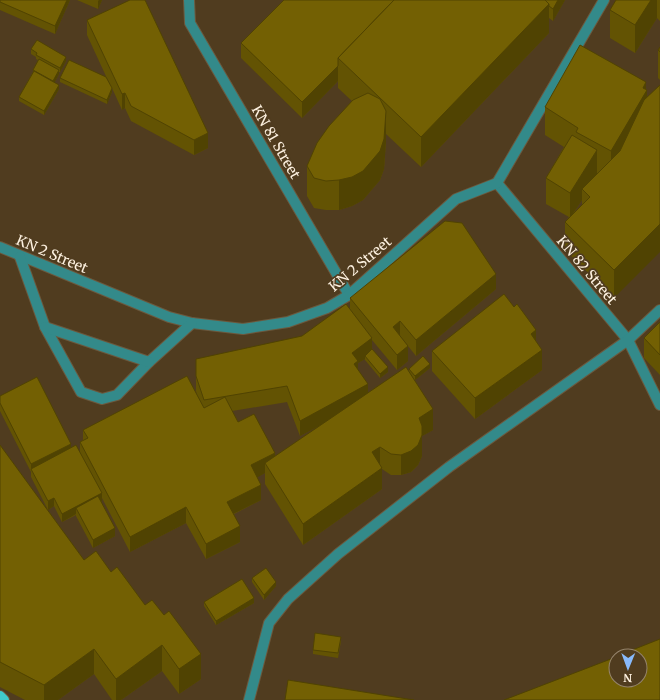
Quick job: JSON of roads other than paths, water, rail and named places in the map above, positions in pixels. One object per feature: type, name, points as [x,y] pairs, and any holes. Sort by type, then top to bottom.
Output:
[{"type":"main road","points":[[0,696],[4,700]]},
{"type":"street","name":"KN 81 Street","points":[[189,0],[190,23],[348,294]]},
{"type":"street","points":[[497,183],[604,0]]},
{"type":"street","name":"KN 2 Street","points":[[0,247],[20,257],[169,317],[192,323],[243,329],[288,322],[327,308],[348,294],[456,199],[497,183]]},
{"type":"street","name":"KN 82 Street","points":[[497,183],[628,340],[660,405]]},
{"type":"street","points":[[20,257],[45,327],[82,392],[102,399],[117,395],[149,362],[192,323]]},
{"type":"street","points":[[249,700],[261,648],[269,623],[288,599],[338,554],[448,467],[628,340],[660,310]]},
{"type":"street","points":[[45,327],[149,362]]}]
